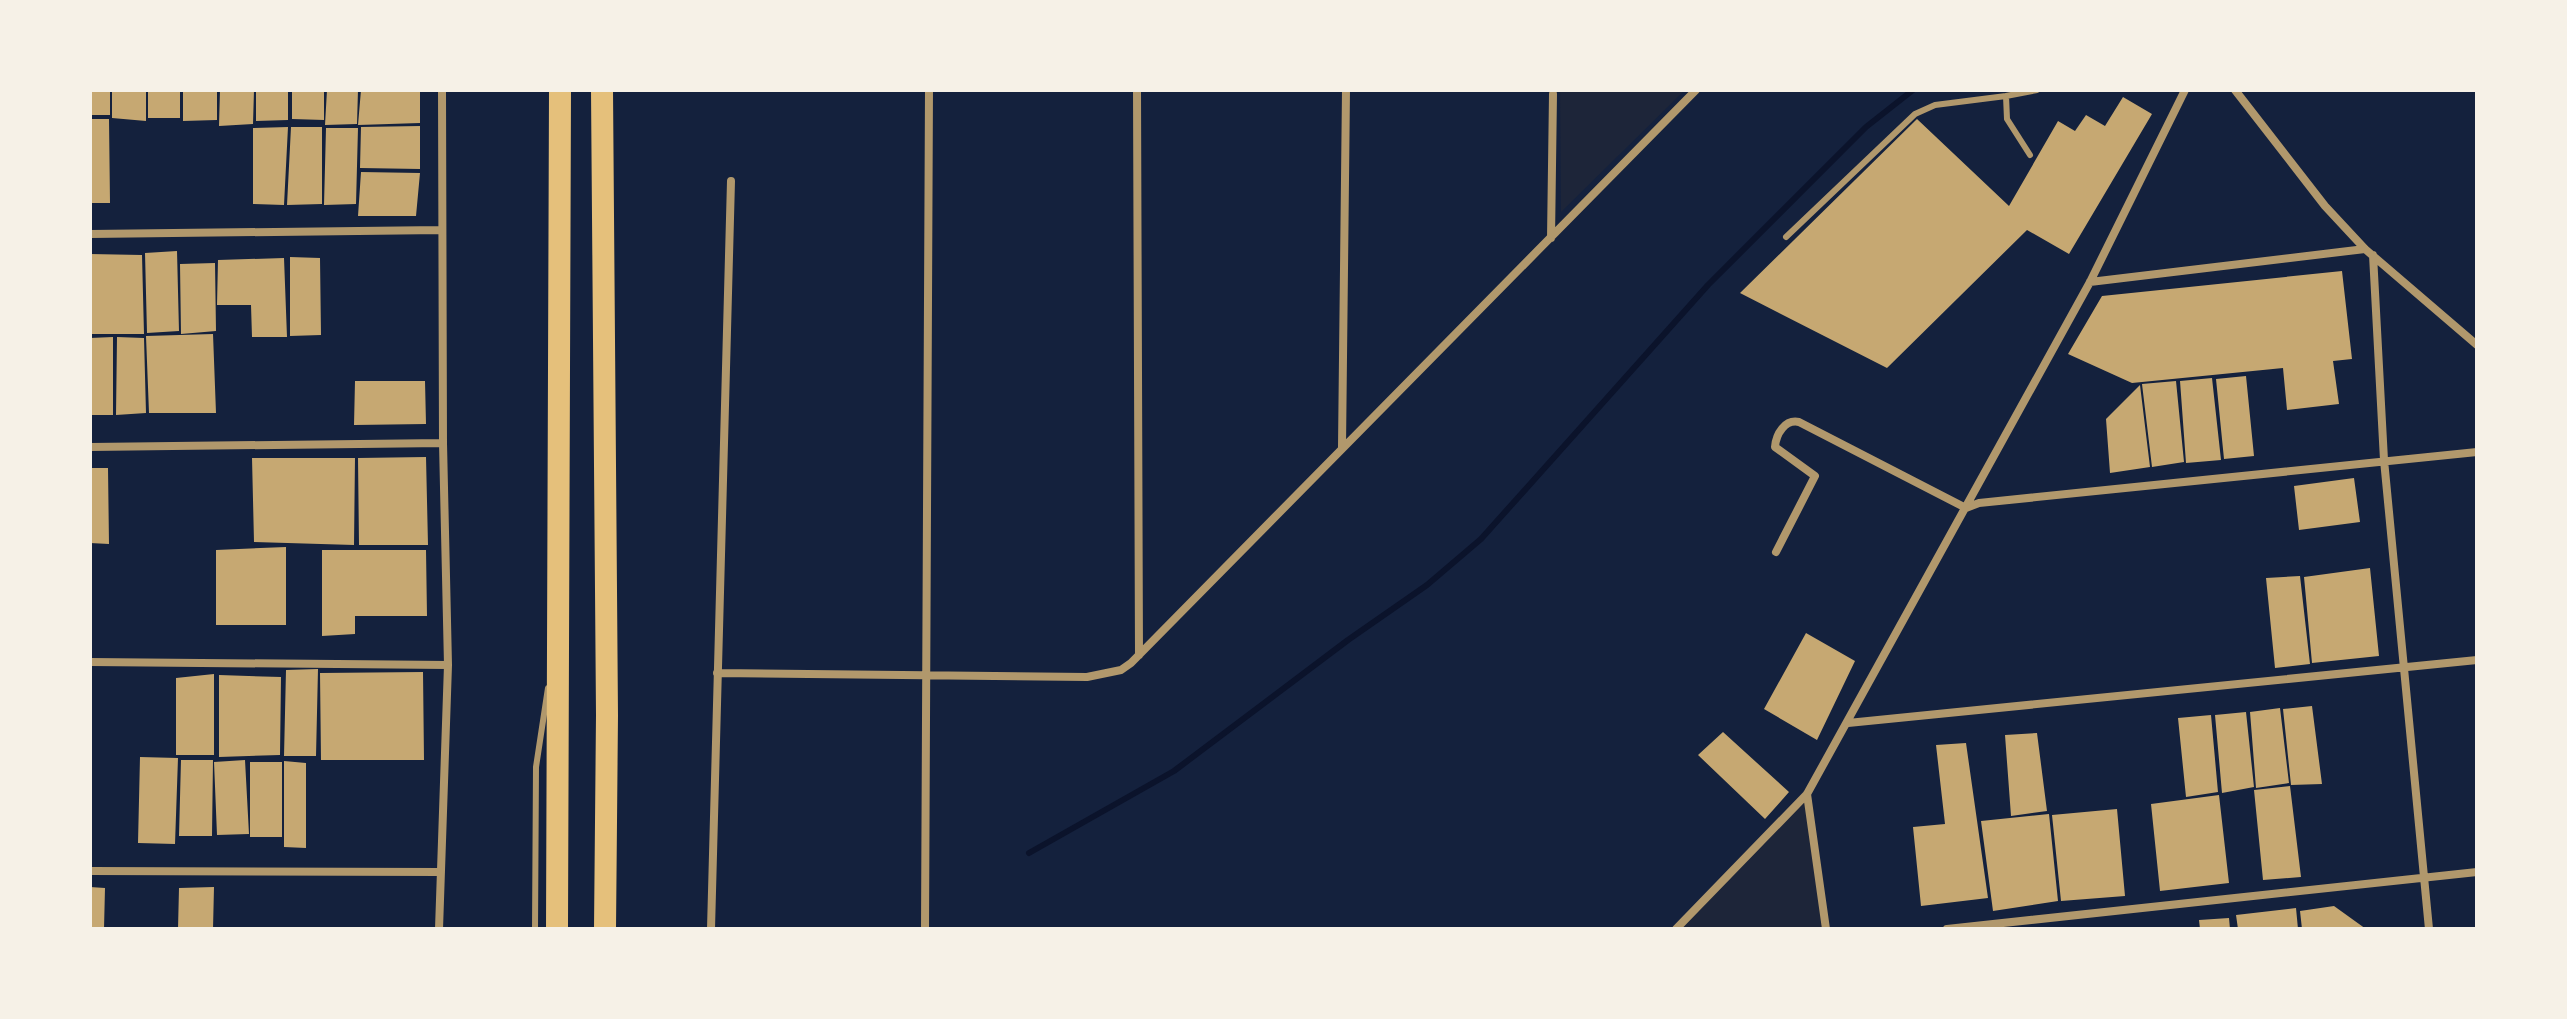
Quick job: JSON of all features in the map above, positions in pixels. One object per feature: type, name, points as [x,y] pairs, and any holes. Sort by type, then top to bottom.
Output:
[{"type":"highway","points":[[557,929],[560,90]]},
{"type":"highway","points":[[602,90],[607,715],[605,929]]},
{"type":"street","points":[[439,929],[448,665],[443,443],[442,90]]},
{"type":"street","points":[[925,929],[929,90]]},
{"type":"street","points":[[1137,90],[1139,655]]},
{"type":"street","points":[[1342,448],[1346,90]]},
{"type":"street","points":[[717,673],[1087,677],[1121,670],[1696,90]]},
{"type":"street","points":[[1676,929],[1807,794],[2090,282],[2185,90]]},
{"type":"street","points":[[2235,90],[2325,206],[2369,252],[2477,345]]},
{"type":"street","points":[[1551,238],[1553,94]]},
{"type":"street","points":[[711,929],[731,181]]},
{"type":"street","points":[[90,234],[441,230]]},
{"type":"street","points":[[2090,282],[2369,252]]},
{"type":"street","points":[[2369,252],[2384,460],[2429,929]]},
{"type":"street","points":[[1776,552],[1815,476],[1775,447],[1785,424],[1790,421],[1799,422],[1966,508],[1995,501],[2477,452]]},
{"type":"street","points":[[90,447],[443,443]]},
{"type":"street","points":[[1848,723],[2477,660]]},
{"type":"street","points":[[90,662],[448,665]]},
{"type":"street","points":[[1807,794],[1826,929]]},
{"type":"street","points":[[90,871],[441,872]]},
{"type":"street","points":[[1947,929],[2477,872]]},
{"type":"lane","points":[[1786,237],[1915,114],[1935,105],[2037,90]]},
{"type":"lane","points":[[2006,96],[2007,119],[2030,155]]},
{"type":"lane","points":[[535,929],[536,767],[544,704],[558,650]]},
{"type":"shaded area","points":[[1560,90],[1685,90],[1561,212]]},
{"type":"shaded area","points":[[1807,794],[1826,929],[1676,929]]},
{"type":"building","points":[[90,90],[110,90],[110,115],[90,115]]},
{"type":"building","points":[[112,90],[146,90],[146,121],[112,118]]},
{"type":"building","points":[[148,90],[180,90],[180,118],[148,118]]},
{"type":"building","points":[[183,90],[217,90],[217,120],[183,121]]},
{"type":"building","points":[[220,90],[254,90],[253,124],[219,126]]},
{"type":"building","points":[[256,90],[288,90],[288,120],[256,121]]},
{"type":"building","points":[[292,90],[324,90],[324,120],[292,119]]},
{"type":"building","points":[[327,90],[358,90],[357,124],[325,125]]},
{"type":"building","points":[[361,90],[420,90],[420,123],[358,125]]},
{"type":"building","points":[[2123,97],[2152,114],[2069,254],[2027,230],[1887,368],[1740,293],[1917,119],[2009,206],[2058,121],[2075,131],[2086,115],[2105,126]]},
{"type":"building","points":[[90,119],[109,119],[110,203],[90,203]]},
{"type":"building","points":[[420,126],[420,169],[360,168],[361,127]]},
{"type":"building","points":[[288,127],[284,205],[253,204],[253,128]]},
{"type":"building","points":[[291,127],[322,127],[322,204],[287,205]]},
{"type":"building","points":[[326,128],[358,128],[356,204],[324,205]]},
{"type":"building","points":[[361,172],[420,173],[416,216],[358,216]]},
{"type":"building","points":[[177,251],[179,331],[147,333],[145,253]]},
{"type":"building","points":[[90,254],[142,255],[144,334],[90,334]]},
{"type":"building","points":[[290,257],[320,258],[321,335],[290,336]]},
{"type":"building","points":[[284,258],[287,337],[252,337],[251,305],[217,305],[218,260]]},
{"type":"building","points":[[215,263],[216,331],[181,334],[180,264]]},
{"type":"building","points":[[2342,271],[2352,359],[2333,361],[2339,404],[2287,410],[2283,368],[2132,383],[2068,354],[2102,296]]},
{"type":"building","points":[[213,334],[216,413],[149,413],[146,336]]},
{"type":"building","points":[[113,337],[113,415],[90,415],[90,338]]},
{"type":"building","points":[[117,337],[144,338],[146,413],[116,415]]},
{"type":"building","points":[[2246,376],[2254,456],[2224,459],[2216,379]]},
{"type":"building","points":[[2212,378],[2221,460],[2186,463],[2180,381]]},
{"type":"building","points":[[355,381],[425,381],[426,424],[354,425]]},
{"type":"building","points":[[2176,381],[2184,462],[2152,467],[2142,384]]},
{"type":"building","points":[[2140,385],[2150,467],[2110,473],[2106,419]]},
{"type":"building","points":[[426,457],[428,545],[359,545],[358,458]]},
{"type":"building","points":[[252,458],[355,458],[354,545],[254,542]]},
{"type":"building","points":[[90,468],[108,468],[109,544],[90,543]]},
{"type":"building","points":[[2354,478],[2360,522],[2299,530],[2294,486]]},
{"type":"building","points":[[286,547],[286,625],[216,625],[216,550]]},
{"type":"building","points":[[322,550],[426,550],[427,616],[355,616],[355,634],[322,636]]},
{"type":"building","points":[[2370,568],[2379,656],[2312,663],[2304,577]]},
{"type":"building","points":[[2300,576],[2310,664],[2275,668],[2266,578]]},
{"type":"building","points":[[1806,633],[1855,661],[1817,740],[1764,709]]},
{"type":"building","points":[[318,669],[316,756],[284,756],[286,670]]},
{"type":"building","points":[[423,672],[424,760],[321,760],[320,673]]},
{"type":"building","points":[[214,674],[214,755],[176,755],[176,678]]},
{"type":"building","points":[[219,675],[281,677],[280,755],[219,757]]},
{"type":"building","points":[[2312,706],[2322,784],[2291,785],[2283,709]]},
{"type":"building","points":[[2280,708],[2289,783],[2256,788],[2250,712]]},
{"type":"building","points":[[2246,712],[2254,787],[2222,793],[2215,715]]},
{"type":"building","points":[[2211,715],[2218,792],[2186,797],[2178,718]]},
{"type":"building","points":[[1723,732],[1789,792],[1765,819],[1698,755]]},
{"type":"building","points":[[2037,733],[2047,811],[2011,816],[2005,735]]},
{"type":"building","points":[[1966,743],[1988,898],[1921,906],[1913,827],[1945,824],[1936,745]]},
{"type":"building","points":[[140,757],[178,758],[175,844],[138,843]]},
{"type":"building","points":[[181,760],[213,760],[212,836],[179,836]]},
{"type":"building","points":[[245,760],[249,834],[217,835],[214,762]]},
{"type":"building","points":[[284,761],[306,763],[306,848],[284,847]]},
{"type":"building","points":[[250,762],[282,762],[282,837],[250,837]]},
{"type":"building","points":[[2290,786],[2301,877],[2263,880],[2254,790]]},
{"type":"building","points":[[2219,795],[2229,883],[2160,891],[2151,804]]},
{"type":"building","points":[[2117,809],[2125,896],[2061,901],[2052,815]]},
{"type":"building","points":[[2049,814],[2058,901],[1993,911],[1981,821]]},
{"type":"building","points":[[90,887],[105,888],[104,929],[90,929]]},
{"type":"building","points":[[214,887],[213,929],[178,929],[179,888]]},
{"type":"building","points":[[2334,906],[2366,929],[2302,929],[2300,911]]},
{"type":"building","points":[[2296,908],[2298,929],[2238,929],[2236,915]]},
{"type":"building","points":[[2229,918],[2230,929],[2200,929],[2199,920]]},
{"type":"waterway","points":[[1029,853],[1174,771],[1348,640],[1427,585],[1481,539],[1708,285],[1866,127],[1913,90]]}]
